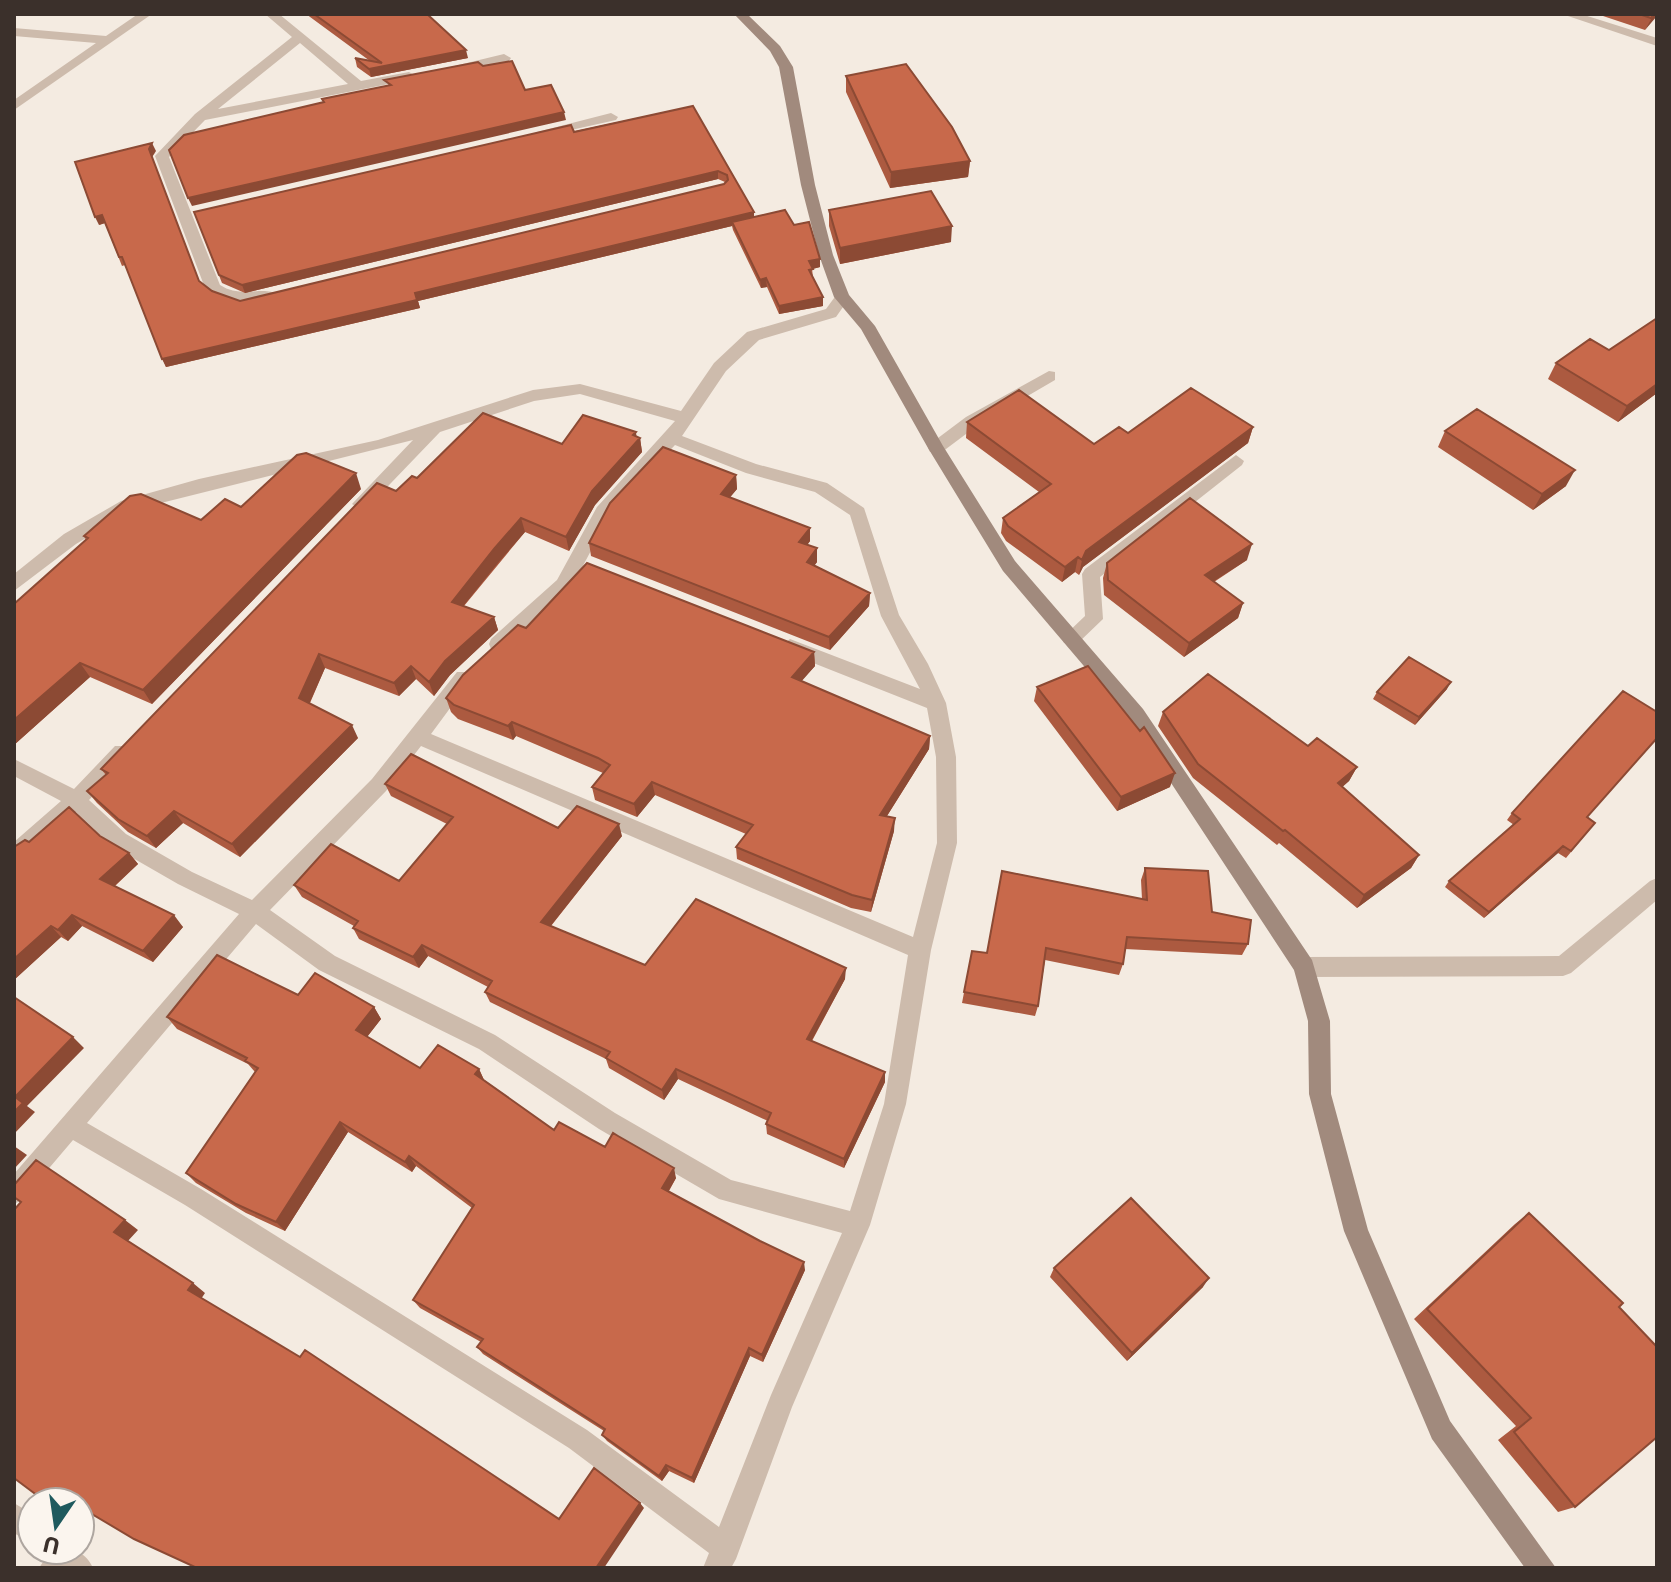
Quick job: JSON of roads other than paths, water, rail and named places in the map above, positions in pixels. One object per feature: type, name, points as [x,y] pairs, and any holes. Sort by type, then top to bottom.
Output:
[{"type":"street","points":[[14,106],[146,14]]},
{"type":"street","points":[[271,14],[359,86]]},
{"type":"street","points":[[740,14],[775,49],[786,67],[808,185],[826,255],[842,297],[867,326],[936,448],[1009,566],[1136,714],[1304,967],[1319,1021],[1320,1094],[1356,1231],[1441,1430],[1542,1568]]},
{"type":"street","points":[[1568,14],[1657,42]]},
{"type":"street","points":[[14,32],[109,40]]},
{"type":"street","points":[[290,289],[244,301],[213,288],[193,213],[162,156],[200,117],[300,37]]},
{"type":"street","points":[[200,117],[504,58]]},
{"type":"street","points":[[535,134],[611,117]]},
{"type":"street","points":[[14,1192],[254,911],[379,785],[459,682],[586,565],[603,511],[672,438],[720,367],[753,336],[831,313],[842,297]]},
{"type":"street","points":[[936,448],[972,421],[1049,376]]},
{"type":"street","points":[[14,584],[70,539],[127,505],[199,485],[380,445],[533,396],[580,389],[685,418]]},
{"type":"street","points":[[349,517],[436,427]]},
{"type":"street","points":[[71,1127],[193,1197],[578,1439],[722,1558],[780,1404],[858,1225],[895,1104],[920,950],[947,843],[946,757],[936,703],[921,669],[890,616],[858,512],[821,487],[752,469],[672,438]]},
{"type":"street","points":[[1071,638],[1094,619],[1091,574],[1236,461]]},
{"type":"street","points":[[778,641],[936,703]]},
{"type":"street","points":[[416,736],[920,950]]},
{"type":"street","points":[[14,855],[76,800],[131,743]]},
{"type":"street","points":[[14,767],[76,800],[119,840],[185,878],[254,911],[327,963],[487,1042],[607,1121],[727,1191],[858,1225]]},
{"type":"street","points":[[1304,967],[1563,966],[1657,887]]}]
